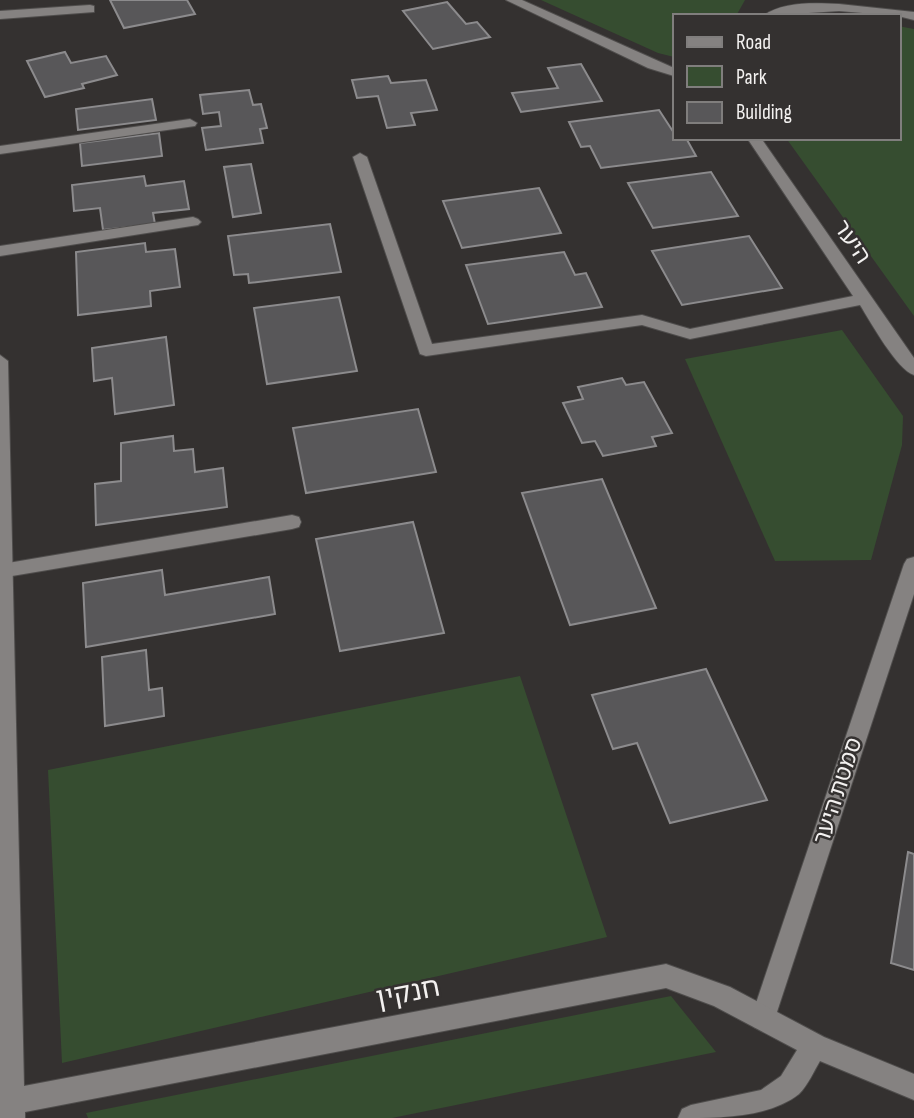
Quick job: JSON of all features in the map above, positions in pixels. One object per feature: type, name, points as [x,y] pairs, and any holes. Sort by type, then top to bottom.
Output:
[{"type":"street","points":[[512,0],[673,72]]},
{"type":"street","points":[[772,14],[789,3],[811,1],[914,16]]},
{"type":"street","points":[[0,15],[90,9]]},
{"type":"street","points":[[0,150],[190,122]]},
{"type":"street","name":"היער","points":[[755,140],[914,369]]},
{"type":"street","points":[[360,157],[426,350],[642,320],[690,334],[863,299]]},
{"type":"street","points":[[0,251],[193,222]]},
{"type":"street","points":[[0,361],[9,1108]]},
{"type":"street","points":[[2,571],[292,522]]},
{"type":"street","name":"סמטת היער","points":[[763,1018],[914,564]]},
{"type":"street","name":"חנקין","points":[[9,1108],[666,976],[721,996],[815,1046],[914,1087]]},
{"type":"street","points":[[691,1118],[766,1102],[790,1085],[815,1046]]},
{"type":"green space","points":[[541,0],[745,0],[737,14],[673,14],[673,57],[658,53]]},
{"type":"green space","points":[[900,26],[914,29],[914,316],[787,140],[900,140]]},
{"type":"green space","points":[[842,330],[903,416],[902,445],[871,560],[775,561],[685,359]]},
{"type":"green space","points":[[520,676],[607,937],[62,1063],[48,770]]},
{"type":"green space","points":[[671,996],[716,1052],[392,1118],[88,1118],[86,1113]]},
{"type":"building","points":[[110,0],[187,0],[195,14],[124,28]]},
{"type":"building","points":[[447,2],[466,24],[477,22],[490,37],[433,49],[403,11]]},
{"type":"building","points":[[65,52],[71,63],[106,56],[117,75],[82,84],[84,88],[45,97],[27,61]]},
{"type":"building","points":[[581,64],[602,101],[521,112],[512,93],[558,88],[548,68]]},
{"type":"building","points":[[388,76],[391,83],[426,80],[437,110],[411,113],[415,125],[387,128],[378,96],[357,98],[352,80]]},
{"type":"building","points":[[249,90],[253,105],[261,104],[267,128],[260,129],[263,143],[206,150],[202,128],[221,126],[219,112],[203,114],[200,95]]},
{"type":"building","points":[[152,99],[156,120],[78,130],[76,109]]},
{"type":"building","points":[[659,110],[673,131],[673,140],[687,140],[696,156],[601,168],[590,146],[581,147],[569,122]]},
{"type":"building","points":[[159,133],[162,156],[82,166],[80,143]]},
{"type":"building","points":[[251,164],[261,213],[233,217],[224,167]]},
{"type":"building","points":[[711,172],[738,216],[653,228],[628,183]]},
{"type":"building","points":[[144,176],[146,186],[184,181],[189,209],[153,213],[155,224],[103,230],[100,208],[74,211],[72,185]]},
{"type":"building","points":[[539,188],[561,233],[462,248],[443,201]]},
{"type":"building","points":[[330,224],[341,272],[249,283],[248,274],[234,275],[228,236]]},
{"type":"building","points":[[749,236],[782,288],[682,305],[652,251]]},
{"type":"building","points":[[145,243],[146,252],[175,249],[180,287],[150,291],[151,306],[78,315],[76,252]]},
{"type":"building","points":[[564,252],[575,275],[586,273],[602,307],[488,324],[466,265]]},
{"type":"building","points":[[339,297],[357,371],[267,384],[254,308]]},
{"type":"building","points":[[166,337],[174,405],[115,414],[112,378],[94,381],[92,348]]},
{"type":"building","points":[[622,378],[626,385],[644,382],[672,433],[652,437],[656,446],[603,456],[595,441],[582,443],[563,403],[583,399],[578,387]]},
{"type":"building","points":[[418,409],[436,472],[306,493],[293,428]]},
{"type":"building","points":[[173,436],[174,451],[193,449],[195,472],[223,468],[227,507],[96,525],[95,484],[121,481],[121,443]]},
{"type":"building","points":[[602,479],[656,608],[570,625],[522,493]]},
{"type":"building","points":[[413,522],[444,633],[340,651],[316,539]]},
{"type":"building","points":[[162,570],[165,595],[269,577],[275,614],[86,647],[83,583]]},
{"type":"building","points":[[146,650],[149,690],[162,688],[164,716],[105,726],[102,657]]},
{"type":"building","points":[[706,669],[767,800],[670,823],[637,743],[613,749],[592,695]]},
{"type":"building","points":[[908,852],[914,854],[914,970],[891,963]]}]
